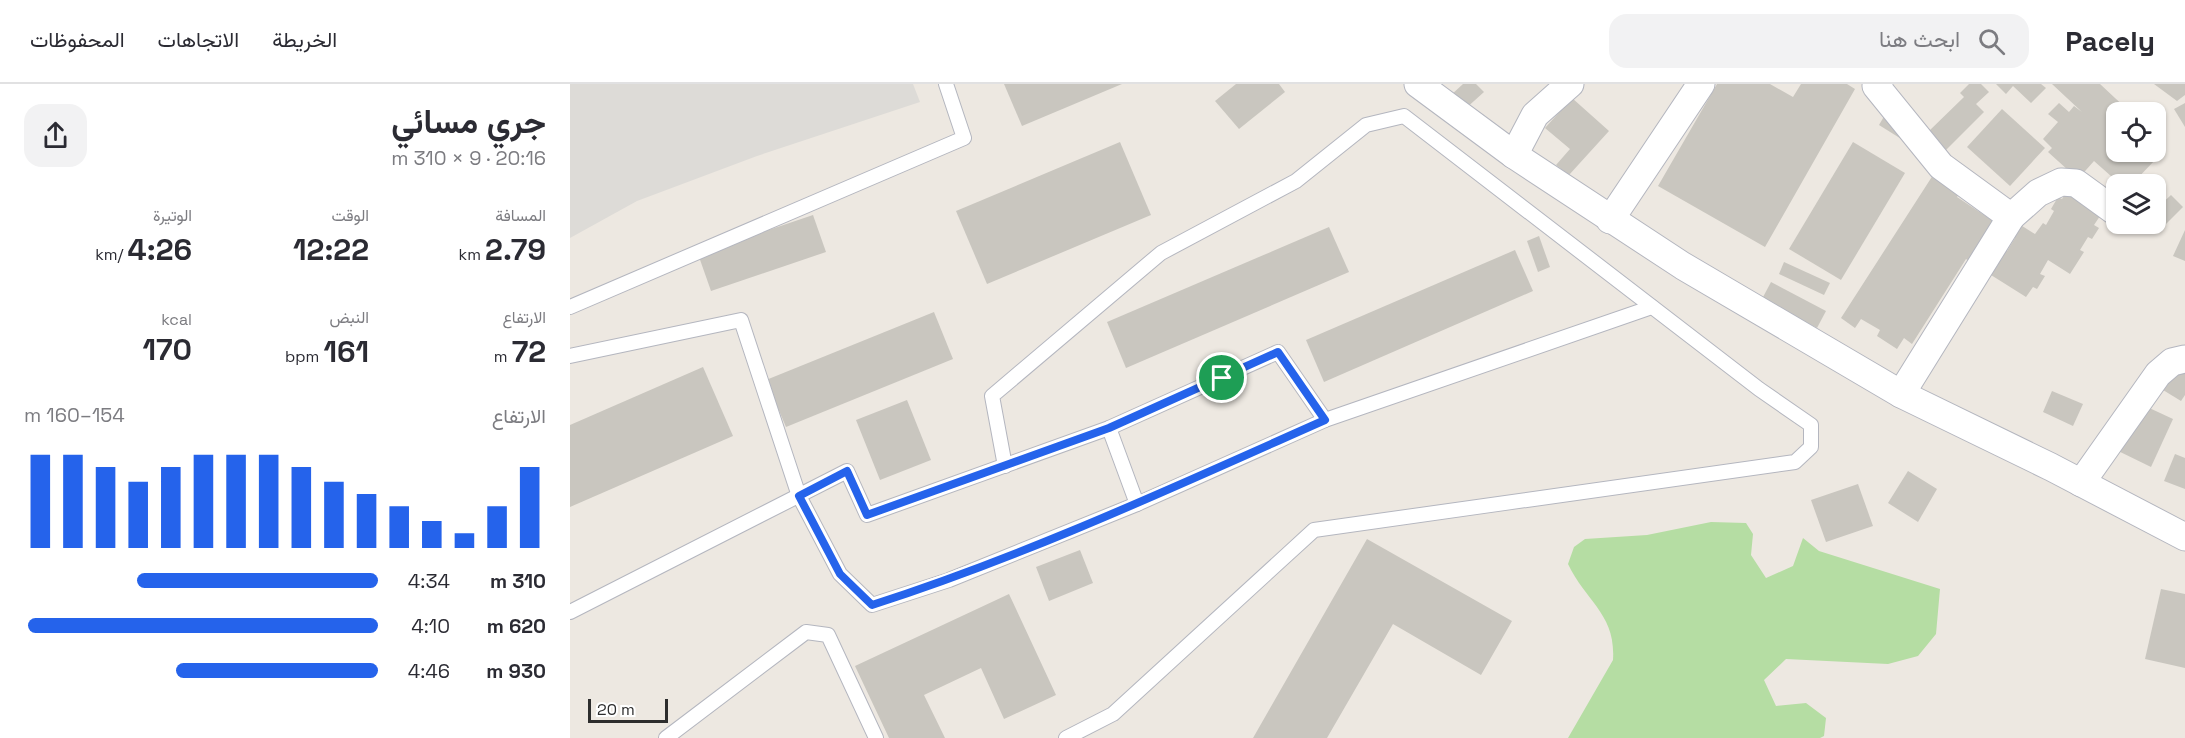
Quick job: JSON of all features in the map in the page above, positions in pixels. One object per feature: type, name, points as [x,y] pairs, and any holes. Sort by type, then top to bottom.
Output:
[{"type":"street","points":[[1418,84],[1514,155],[1610,220],[1901,394],[2185,537]]},
{"type":"street","points":[[1514,155],[1535,115],[1570,84]]},
{"type":"street","points":[[1610,220],[1701,84]]},
{"type":"street","points":[[1875,85],[1941,166],[2011,217]]},
{"type":"street","points":[[1901,394],[2011,217],[2038,193],[2061,182],[2076,183],[2106,205]]},
{"type":"street","points":[[2081,483],[2158,374],[2172,362],[2185,359]]},
{"type":"lane","points":[[570,307],[964,138],[945,84]]},
{"type":"lane","points":[[1005,466],[992,396],[1161,253],[1296,181],[1366,125],[1404,116],[1759,389],[1811,425],[1811,447],[1795,462],[1314,530],[1113,714],[1066,738]]},
{"type":"lane","points":[[570,356],[741,320],[799,496],[840,574],[872,605],[949,580],[1137,504],[1325,420],[1652,307]]},
{"type":"lane","points":[[570,612],[847,471],[867,515],[1109,428],[1278,352],[1325,420]]},
{"type":"lane","points":[[1109,428],[1137,504]]},
{"type":"lane","points":[[666,738],[806,632],[828,635],[876,738]]},
{"type":"green space","points":[[1711,522],[1746,523],[1753,534],[1751,555],[1766,578],[1793,566],[1803,538],[1819,551],[1940,589],[1936,634],[1918,656],[1888,664],[1786,659],[1764,680],[1776,706],[1806,703],[1826,718],[1824,736],[1820,738],[1568,738],[1613,660],[1613,644],[1605,619],[1568,564],[1574,547],[1585,539],[1647,535]]},
{"type":"shaded area","points":[[570,84],[913,84],[920,102],[757,156],[637,201],[570,238]]},
{"type":"building","points":[[1004,84],[1122,84],[1022,126]]},
{"type":"building","points":[[1236,84],[1279,84],[1285,92],[1239,129],[1215,101]]},
{"type":"building","points":[[1463,84],[1476,84],[1484,92],[1464,110],[1450,96]]},
{"type":"building","points":[[1717,84],[1770,84],[1793,97],[1801,84],[1847,84],[1855,89],[1765,247],[1658,186]]},
{"type":"building","points":[[1969,84],[1981,84],[1989,92],[1976,104],[1984,112],[1946,150],[1928,132],[1964,97],[1960,93]]},
{"type":"building","points":[[1996,84],[2041,84],[2046,88],[2031,103],[2013,86],[2006,94]]},
{"type":"building","points":[[2052,84],[2100,84],[2119,102],[2106,102],[2106,162],[2153,162],[2142,174],[2109,174],[2094,161],[2078,179],[2048,152],[2052,148],[2043,139],[2058,122],[2048,114],[2059,103],[2069,112],[2074,106],[2082,112]]},
{"type":"building","points":[[2154,84],[2185,84],[2185,95],[2177,101]]},
{"type":"building","points":[[1572,98],[1609,131],[1569,175],[1556,165],[1570,149],[1545,128]]},
{"type":"building","points":[[2185,103],[2185,127],[2174,109]]},
{"type":"building","points":[[1889,108],[1914,122],[1903,140],[1879,125]]},
{"type":"building","points":[[2002,109],[2045,148],[2010,186],[1967,147]]},
{"type":"building","points":[[1120,142],[1151,215],[987,284],[956,211]]},
{"type":"building","points":[[1853,142],[1905,173],[1841,280],[1789,249]]},
{"type":"building","points":[[1935,172],[1962,189],[1957,197],[1996,223],[1971,262],[1966,259],[1912,344],[1904,338],[1897,349],[1877,336],[1880,330],[1861,319],[1855,328],[1841,318]]},
{"type":"building","points":[[2069,188],[2104,210],[2094,225],[2099,228],[2092,239],[2088,237],[2080,250],[2084,252],[2070,274],[2048,260],[2040,274],[2045,276],[2037,289],[2033,287],[2026,297],[1991,275],[2000,261],[1997,259],[2004,249],[2007,251],[2015,238],[2011,236],[2019,224],[2035,234],[2043,223],[2046,225],[2054,211],[2051,209],[2058,197],[2062,199]]},
{"type":"building","points":[[2171,195],[2183,207],[2166,224],[2166,200]]},
{"type":"building","points":[[813,215],[826,252],[711,291],[698,254]]},
{"type":"building","points":[[1329,227],[1349,272],[1126,368],[1107,322]]},
{"type":"building","points":[[2185,230],[2185,261],[2173,256]]},
{"type":"building","points":[[1539,236],[1550,267],[1538,272],[1527,241]]},
{"type":"building","points":[[1515,250],[1533,291],[1324,382],[1306,340]]},
{"type":"building","points":[[1784,262],[1830,283],[1824,295],[1779,274]]},
{"type":"building","points":[[1771,282],[1826,311],[1817,328],[1762,299]]},
{"type":"building","points":[[934,312],[953,359],[786,427],[766,380]]},
{"type":"building","points":[[2185,360],[2185,395],[2181,401],[2150,382]]},
{"type":"building","points":[[703,367],[733,436],[570,507],[570,425]]},
{"type":"building","points":[[2052,391],[2083,404],[2073,426],[2043,412]]},
{"type":"building","points":[[2130,399],[2173,419],[2151,467],[2108,446]]},
{"type":"building","points":[[907,400],[931,460],[880,480],[856,420]]},
{"type":"building","points":[[2175,454],[2185,458],[2185,489],[2164,481]]},
{"type":"building","points":[[1908,471],[1937,489],[1918,522],[1888,503]]},
{"type":"building","points":[[1858,484],[1873,526],[1826,542],[1811,500]]},
{"type":"building","points":[[1367,539],[1512,621],[1481,675],[1393,624],[1327,738],[1253,738]]},
{"type":"building","points":[[1080,550],[1093,583],[1049,601],[1036,567]]},
{"type":"building","points":[[2161,589],[2185,594],[2185,668],[2145,659]]},
{"type":"building","points":[[1009,594],[1056,695],[1004,719],[981,668],[924,695],[945,738],[889,738],[855,666]]},
{"type":"route","points":[[1278,352],[1325,420],[1137,504],[949,580],[872,605],[840,574],[799,496],[847,471],[867,515],[1109,428],[1222,378],[1278,352]]}]
